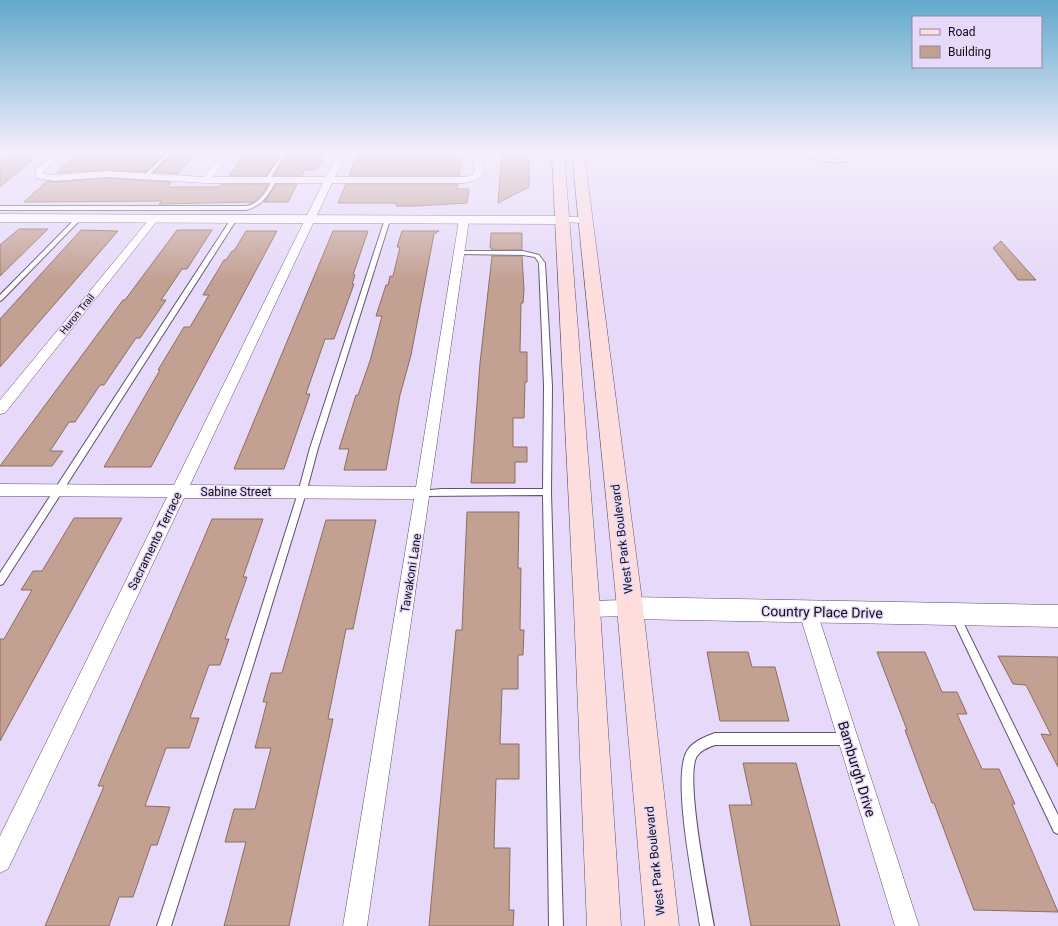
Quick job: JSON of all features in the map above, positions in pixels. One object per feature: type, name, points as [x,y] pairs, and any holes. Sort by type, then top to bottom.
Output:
[{"type":"main road","points":[[560,196],[587,609],[604,926]]},
{"type":"main road","name":"West Park Boulevard","points":[[583,196],[630,608],[662,926]]},
{"type":"street","name":"Sacramento Terrace","points":[[0,861],[320,196]]},
{"type":"street","points":[[0,216],[78,219],[585,220]]},
{"type":"street","name":"Huron Trail","points":[[0,410],[154,219]]},
{"type":"street","name":"Tawakoni Lane","points":[[355,926],[464,220]]},
{"type":"street","name":"Sabine Street","points":[[0,490],[423,493]]},
{"type":"street","name":"Country Place Drive","points":[[587,609],[630,608],[1058,616]]},
{"type":"street","name":"Bamburgh Drive","points":[[808,612],[907,926]]},
{"type":"lane","points":[[0,216],[246,208],[253,207],[261,202],[264,196]]},
{"type":"lane","points":[[0,299],[78,219]]},
{"type":"lane","points":[[0,581],[234,219]]},
{"type":"lane","points":[[164,926],[387,220]]},
{"type":"lane","points":[[459,253],[523,253],[537,256],[542,263],[548,386],[547,492],[556,926]]},
{"type":"lane","points":[[423,493],[547,492]]},
{"type":"lane","points":[[955,614],[1058,828]]},
{"type":"lane","points":[[707,926],[687,784],[691,756],[698,745],[715,739],[848,739]]},
{"type":"building","points":[[30,196],[260,196],[253,202],[159,204],[162,201],[24,202]]},
{"type":"building","points":[[268,196],[291,196],[288,202],[264,202]]},
{"type":"building","points":[[341,196],[468,196],[467,203],[416,206],[396,206],[396,203],[338,203]]},
{"type":"building","points":[[499,196],[511,196],[498,203]]},
{"type":"building","points":[[19,229],[48,229],[0,276],[0,245]]},
{"type":"building","points":[[81,230],[118,231],[0,367],[0,319]]},
{"type":"building","points":[[177,230],[212,230],[187,269],[182,269],[161,300],[166,300],[140,338],[136,338],[104,385],[100,385],[75,422],[69,422],[50,451],[63,451],[52,466],[0,466],[123,300],[125,300]]},
{"type":"building","points":[[246,231],[277,231],[151,467],[104,467],[160,370],[158,370],[184,327],[190,327],[209,295],[203,295],[224,260],[226,260],[232,251],[234,251]]},
{"type":"building","points":[[333,231],[368,231],[353,275],[355,275],[352,284],[354,284],[334,339],[325,339],[306,394],[310,394],[284,469],[234,469]]},
{"type":"building","points":[[402,231],[439,231],[434,234],[411,355],[400,395],[386,470],[344,470],[349,449],[339,449],[356,395],[358,395],[370,361],[382,316],[376,316],[386,285],[388,285],[390,276],[393,276],[400,247],[397,247]]},
{"type":"building","points":[[491,233],[522,233],[522,250],[492,250],[492,248],[490,248]]},
{"type":"building","points":[[1001,241],[1036,280],[1018,280],[993,248]]},
{"type":"building","points":[[492,256],[522,256],[524,290],[523,303],[521,303],[520,352],[527,352],[527,382],[525,382],[524,418],[513,418],[513,447],[527,447],[527,462],[515,462],[515,483],[471,483],[480,363]]},
{"type":"building","points":[[467,512],[519,512],[518,568],[521,568],[520,630],[524,630],[523,655],[518,655],[518,689],[502,689],[500,744],[519,744],[519,779],[496,779],[494,848],[510,848],[509,910],[514,910],[513,926],[429,926],[456,630],[462,630]]},
{"type":"building","points":[[74,518],[122,518],[0,741],[0,639],[4,639],[32,590],[21,590],[33,571],[42,571]]},
{"type":"building","points":[[212,519],[263,519],[243,577],[247,577],[225,639],[229,639],[220,665],[209,665],[190,718],[199,718],[189,748],[166,748],[145,806],[170,807],[157,845],[151,845],[133,897],[119,897],[109,926],[45,926],[104,786],[98,786]]},
{"type":"building","points":[[326,520],[376,520],[353,629],[346,629],[328,719],[333,719],[289,926],[224,926],[246,842],[225,842],[234,809],[255,809],[271,748],[255,748],[267,702],[263,702],[271,673],[282,673]]},
{"type":"building","points":[[707,652],[748,652],[752,667],[775,667],[789,721],[720,721]]},
{"type":"building","points":[[877,652],[925,652],[942,692],[957,692],[967,714],[957,714],[982,769],[999,769],[1015,804],[1012,804],[1058,912],[974,910],[934,803],[932,803],[905,730],[907,730]]},
{"type":"building","points":[[998,656],[1058,657],[1058,767],[1041,734],[1051,735],[1026,685],[1013,684]]},
{"type":"building","points":[[743,763],[796,763],[840,926],[751,926],[729,805],[752,805]]}]
